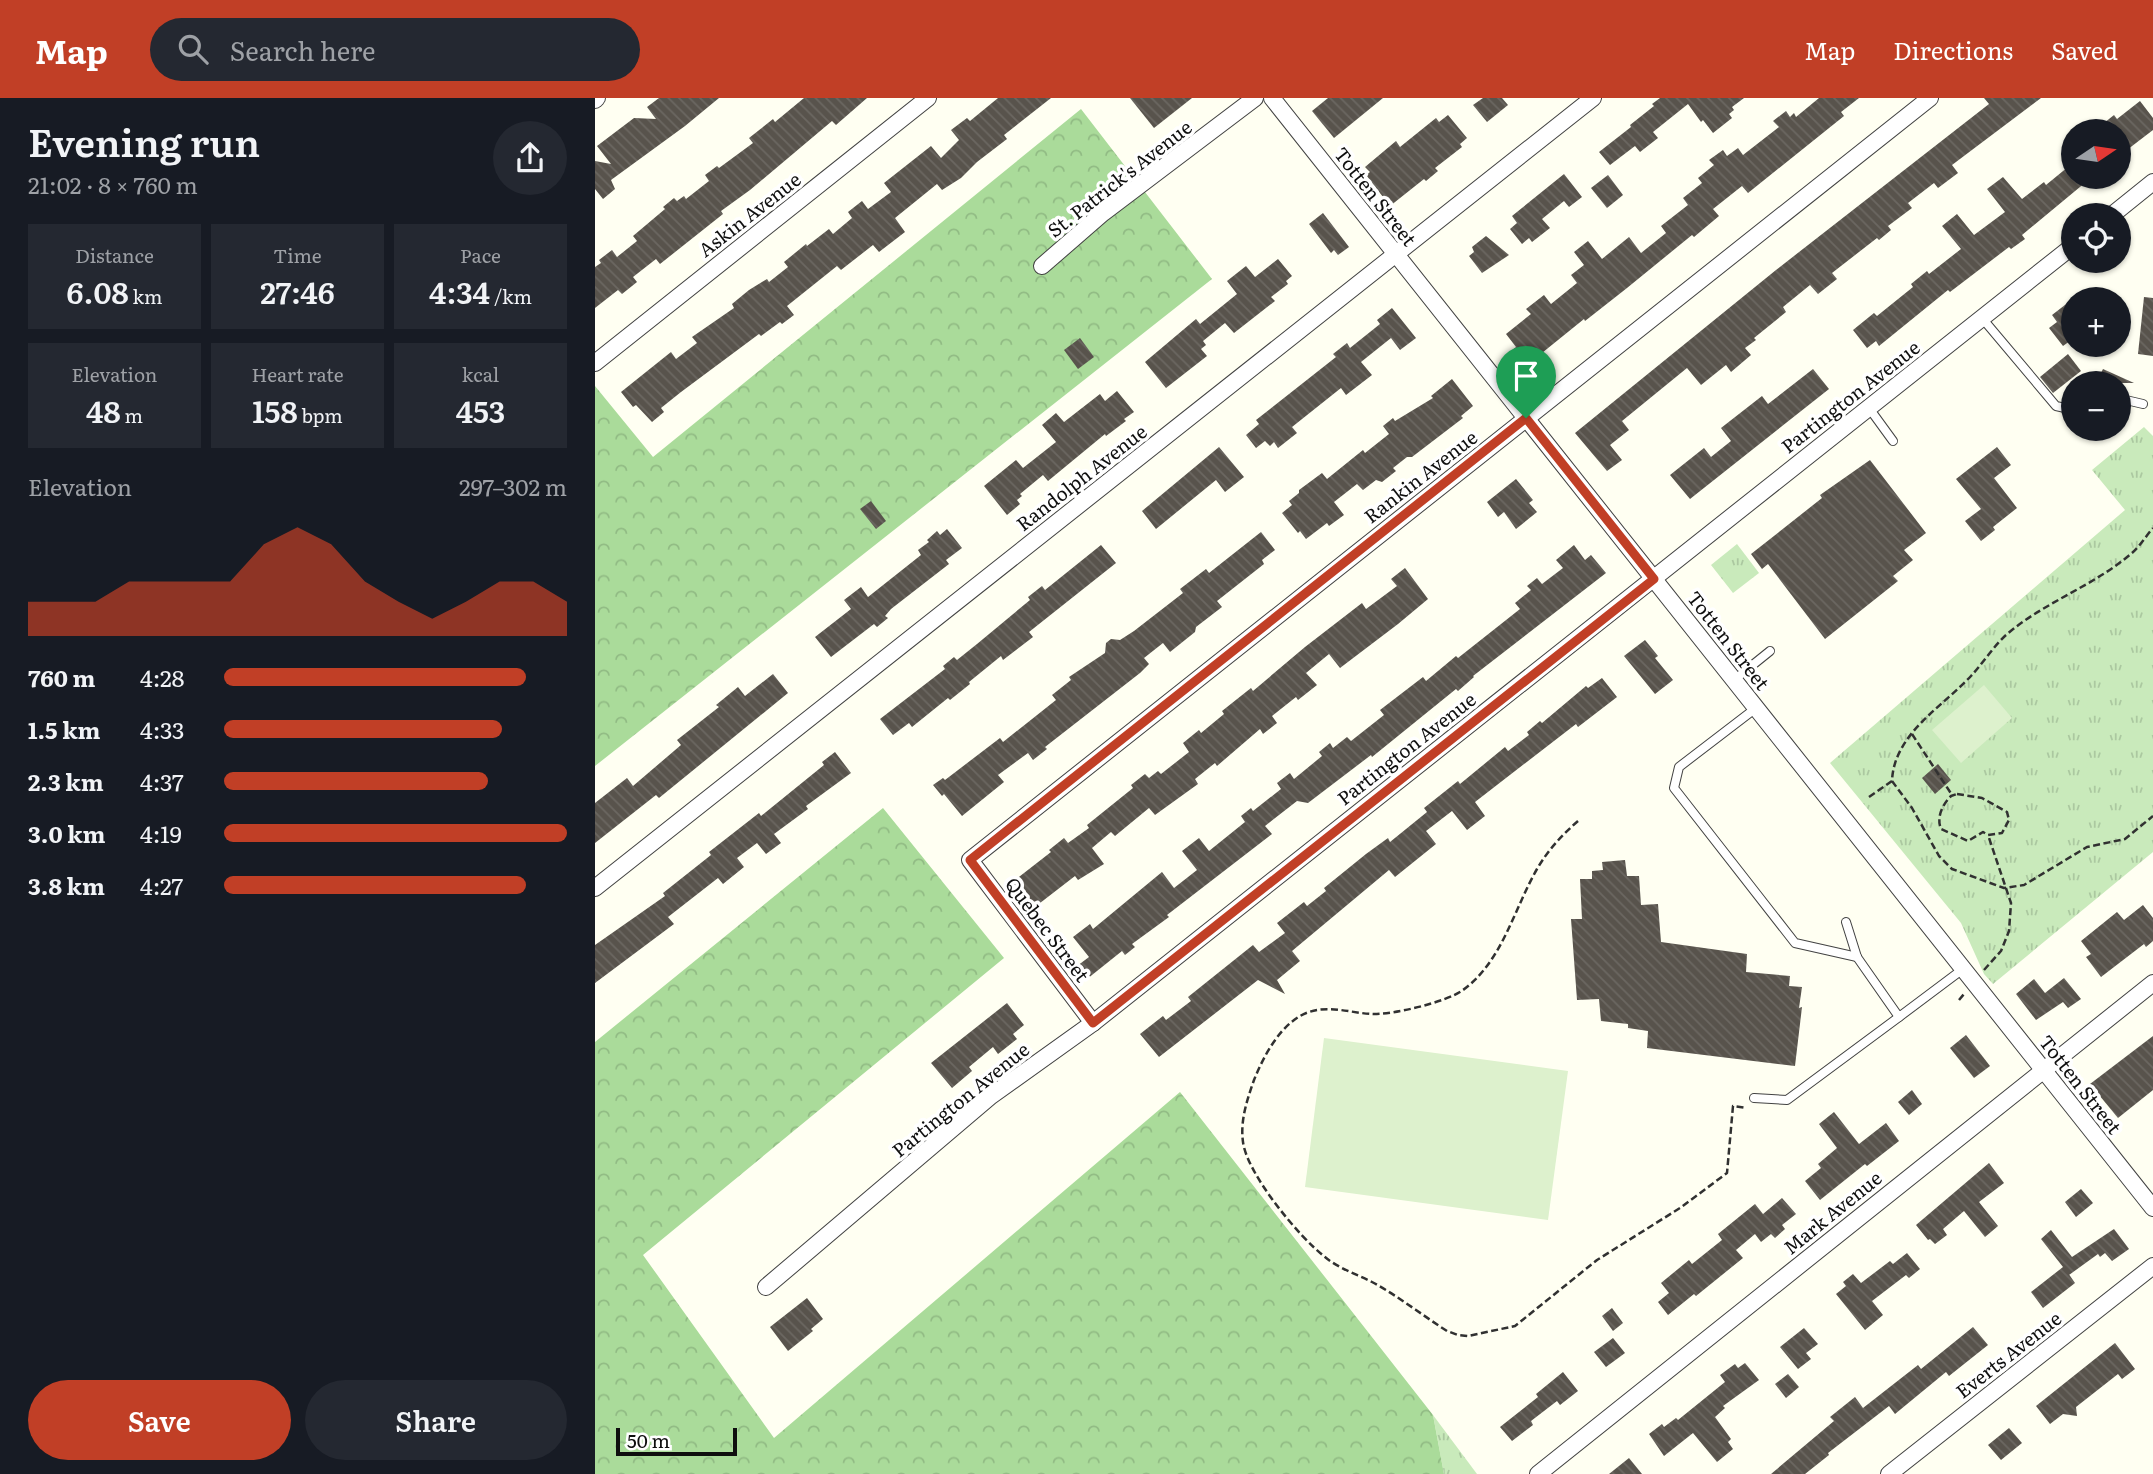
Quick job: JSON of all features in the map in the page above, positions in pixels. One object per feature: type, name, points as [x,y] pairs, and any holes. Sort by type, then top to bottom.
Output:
[{"type":"street","name":"Askin Avenue","points":[[595,363],[928,98]]},
{"type":"street","name":"St. Patrick's Avenue","points":[[1042,266],[1103,213],[1255,98]]},
{"type":"street","name":"Totten Street","points":[[1272,98],[2153,1208]]},
{"type":"street","name":"Randolph Avenue","points":[[595,888],[1593,98]]},
{"type":"street","name":"Rankin Avenue","points":[[970,860],[1930,98]]},
{"type":"street","points":[[2127,203],[2153,183]]},
{"type":"street","name":"Partington Avenue","points":[[767,1287],[991,1096],[1093,1023],[2061,255]]},
{"type":"street","name":"Quebec Street","points":[[970,860],[1093,1023]]},
{"type":"street","name":"Mark Avenue","points":[[1538,1474],[2153,983]]},
{"type":"street","name":"Everts Avenue","points":[[1889,1474],[2153,1266]]},
{"type":"lane","points":[[1982,318],[2056,406],[2061,407]]},
{"type":"lane","points":[[2131,401],[2143,404]]},
{"type":"lane","points":[[1869,408],[1893,440]]},
{"type":"lane","points":[[1734,680],[1770,651]]},
{"type":"lane","points":[[1756,708],[1679,767],[1674,789],[1795,943],[1857,957]]},
{"type":"lane","points":[[1846,922],[1857,957],[1899,1017]]},
{"type":"lane","points":[[1754,1098],[1787,1100],[1963,969]]},
{"type":"path","points":[[2153,528],[2133,552],[2094,581],[2036,613],[2005,636],[1897,753],[1892,781],[1912,808],[1945,863],[1952,869],[2004,888],[2024,885],[2087,847],[2125,839],[2153,816]]},
{"type":"path","points":[[1912,734],[1952,795]]},
{"type":"path","points":[[1869,797],[1892,781]]},
{"type":"path","points":[[1966,794],[1982,798],[2007,812],[2009,820],[2003,833],[1988,835],[1983,832],[1968,841],[1941,828],[1939,818],[1952,795],[1966,794]]},
{"type":"path","points":[[1578,821],[1550,849],[1497,950],[1482,972],[1453,997],[1386,1014],[1323,1008],[1290,1022],[1279,1034],[1258,1072],[1245,1106],[1243,1142],[1251,1168],[1308,1243],[1327,1259],[1373,1283],[1447,1331],[1468,1336],[1515,1326],[1597,1260],[1679,1208],[1727,1173],[1733,1106],[1753,1108]]},
{"type":"path","points":[[1988,835],[2011,903],[2009,931],[2001,951],[1988,965]]},
{"type":"green space","points":[[1081,109],[1212,279],[595,766],[595,386],[653,457]]},
{"type":"green space","points":[[2144,427],[2153,436],[2153,852],[1993,984],[1984,974],[1961,923],[1830,763],[2125,510],[2092,470],[2127,441],[2131,441],[2131,438]]},
{"type":"green space","points":[[1737,544],[1759,573],[1733,593],[1711,565]]},
{"type":"green space","points":[[1984,685],[2012,718],[1961,763],[1932,730]]},
{"type":"green space","points":[[883,808],[1004,958],[643,1255],[774,1438],[1180,1092],[1433,1415],[1444,1474],[595,1474],[595,1042]]},
{"type":"green space","points":[[1324,1038],[1568,1071],[1548,1220],[1305,1187]]},
{"type":"green space","points":[[1433,1415],[1477,1474],[1444,1474]]},
{"type":"building","points":[[659,98],[719,98],[611,180],[615,189],[603,199],[595,189],[595,161],[611,164],[597,146],[634,118],[656,119],[647,107]]},
{"type":"building","points":[[804,98],[867,98],[836,125],[832,121],[660,264],[656,259],[633,277],[637,282],[622,294],[618,290],[595,308],[595,267],[601,263],[599,260],[612,250],[617,257],[637,241],[633,236],[665,209],[663,207],[674,198],[677,201],[684,196],[686,199],[709,181],[705,175],[753,143],[749,138],[773,119],[775,122]]},
{"type":"building","points":[[998,98],[1051,98],[1004,135],[1007,139],[961,178],[942,190],[937,184],[895,218],[905,232],[879,252],[873,245],[841,270],[837,266],[787,306],[794,315],[761,336],[759,334],[681,392],[661,408],[664,412],[652,422],[636,405],[633,407],[621,392],[671,352],[676,359],[697,343],[692,337],[734,308],[732,304],[749,290],[767,279],[769,282],[788,267],[784,262],[806,244],[807,246],[829,229],[833,234],[852,218],[848,212],[862,201],[868,209],[891,192],[884,183],[931,146],[941,158],[959,140],[951,130],[967,118],[970,121]]},
{"type":"building","points":[[1130,98],[1192,98],[1154,128]]},
{"type":"building","points":[[1328,98],[1383,98],[1334,138],[1312,111]]},
{"type":"building","points":[[1483,98],[1502,98],[1508,105],[1487,122],[1473,105]]},
{"type":"building","points":[[1660,98],[1744,98],[1732,107],[1734,110],[1729,114],[1732,118],[1713,133],[1688,104],[1653,132],[1658,138],[1640,152],[1635,146],[1610,165],[1599,152],[1631,127],[1630,125]]},
{"type":"building","points":[[1819,98],[1859,98],[1841,112],[1844,116],[1748,193],[1742,186],[1713,209],[1719,216],[1694,237],[1692,235],[1521,370],[1508,354],[1516,347],[1506,334],[1531,314],[1526,309],[1544,295],[1551,304],[1577,283],[1571,275],[1584,265],[1574,252],[1588,241],[1602,259],[1629,237],[1641,253],[1666,233],[1661,226],[1688,205],[1683,198],[1702,183],[1698,178],[1714,165],[1709,160],[1723,150],[1727,156],[1738,148],[1743,155],[1779,127],[1773,121],[1786,111],[1790,117],[1794,113],[1796,117]]},
{"type":"building","points":[[1984,98],[2041,98],[1952,165],[1958,173],[1938,188],[1934,183],[1908,203],[1912,208],[1888,226],[1891,230],[1832,273],[1837,279],[1818,294],[1810,285],[1783,307],[1786,312],[1754,338],[1756,340],[1745,348],[1751,355],[1731,372],[1726,365],[1701,385],[1687,368],[1622,421],[1629,430],[1610,445],[1622,460],[1607,471],[1575,433],[1776,270],[1989,104]]},
{"type":"building","points":[[2140,101],[2153,118],[2153,130],[2131,147],[2131,119],[2117,119]]},
{"type":"building","points":[[1448,115],[1467,138],[1460,144],[1462,147],[1435,168],[1438,171],[1426,181],[1424,179],[1390,206],[1366,175],[1370,172],[1365,167],[1396,141],[1400,147],[1436,118],[1439,122]]},
{"type":"building","points":[[2061,173],[2061,189],[2078,189],[2022,235],[2025,239],[2011,249],[2009,247],[1950,292],[1948,290],[1879,346],[1876,341],[1867,348],[1853,330],[1874,313],[1877,316],[1913,287],[1911,284],[1927,271],[1929,274],[1961,249],[1942,226],[1957,214],[1974,235],[2005,212],[1987,189],[2003,177],[2022,199],[2044,182],[2046,185]]},
{"type":"building","points":[[1564,174],[1582,197],[1569,207],[1564,201],[1542,219],[1550,228],[1532,242],[1529,238],[1522,244],[1510,229],[1517,223],[1512,216]]},
{"type":"building","points":[[1608,175],[1623,195],[1607,208],[1591,188]]},
{"type":"building","points":[[1323,213],[1349,247],[1338,255],[1334,250],[1331,253],[1309,224]]},
{"type":"building","points":[[1486,236],[1509,255],[1482,273],[1469,256],[1474,252],[1472,247]]},
{"type":"building","points":[[1278,259],[1292,276],[1286,281],[1288,284],[1271,297],[1275,301],[1234,333],[1225,323],[1203,341],[1206,345],[1201,349],[1207,356],[1166,388],[1145,362],[1196,319],[1200,324],[1237,294],[1227,281],[1246,266],[1255,277]]},
{"type":"building","points":[[2144,297],[2153,298],[2153,356],[2138,354]]},
{"type":"building","points":[[1392,308],[1416,338],[1400,350],[1391,338],[1361,362],[1372,375],[1346,395],[1341,388],[1292,427],[1297,433],[1278,448],[1274,442],[1270,446],[1265,441],[1256,448],[1246,435],[1259,424],[1256,420],[1336,357],[1333,354],[1347,343],[1350,348],[1380,324],[1377,320]]},
{"type":"building","points":[[2061,308],[2061,343],[2049,328],[2057,322],[2052,315]]},
{"type":"building","points":[[1080,338],[1094,357],[1078,369],[1064,350]]},
{"type":"building","points":[[2064,357],[2070,357],[2081,371],[2061,371],[2061,387],[2053,393],[2040,377]]},
{"type":"building","points":[[1813,369],[1829,389],[1690,499],[1670,475],[1704,448],[1711,457],[1731,441],[1721,428],[1762,396],[1768,404]]},
{"type":"building","points":[[1452,379],[1473,406],[1461,416],[1463,418],[1393,468],[1396,471],[1382,482],[1376,480],[1363,490],[1357,484],[1334,502],[1344,515],[1329,526],[1327,523],[1306,539],[1300,531],[1298,533],[1282,513],[1292,505],[1289,501],[1299,490],[1322,473],[1327,479],[1363,450],[1365,453],[1389,434],[1383,426],[1433,398],[1431,396]]},
{"type":"building","points":[[1117,391],[1134,412],[1048,481],[1043,475],[1020,494],[1022,496],[1017,500],[1020,504],[1007,515],[984,486],[1016,460],[1023,468],[1056,442],[1042,425],[1056,413],[1064,422],[1100,394],[1105,401]]},
{"type":"building","points":[[1219,447],[1244,477],[1225,492],[1216,480],[1156,529],[1142,511]]},
{"type":"building","points":[[1997,447],[2011,465],[1994,478],[2017,508],[1993,527],[1995,530],[1981,541],[1965,521],[1981,509],[1956,479]]},
{"type":"building","points":[[1870,460],[1926,533],[1904,550],[1913,560],[1893,576],[1898,581],[1825,639],[1768,564],[1762,569],[1751,554],[1822,498],[1820,495]]},
{"type":"building","points":[[1516,479],[1533,500],[1529,503],[1537,512],[1516,529],[1504,512],[1498,517],[1487,502]]},
{"type":"building","points":[[871,501],[886,521],[876,529],[860,509]]},
{"type":"building","points":[[947,529],[962,548],[946,560],[949,564],[891,609],[885,616],[888,618],[877,627],[874,624],[831,657],[815,637],[851,609],[844,600],[861,587],[868,597],[921,555],[918,550],[929,542],[927,540],[937,531],[940,535]]},
{"type":"building","points":[[1261,532],[1275,550],[1262,560],[1264,564],[1217,601],[1222,607],[1170,652],[1163,643],[1144,658],[1149,664],[1140,673],[1045,747],[1047,749],[1033,760],[1028,753],[998,775],[1004,782],[962,816],[933,785],[943,778],[945,780],[1000,738],[1003,742],[1056,700],[1052,695],[1071,680],[1069,677],[1105,653],[1106,643],[1111,639],[1120,640],[1134,631],[1183,593],[1180,589],[1206,569],[1209,573]]},
{"type":"building","points":[[1101,545],[1116,563],[1029,632],[1033,637],[1003,660],[1001,656],[950,700],[948,698],[912,727],[909,723],[893,735],[880,719],[945,669],[943,666],[954,657],[957,660],[977,644],[1030,600],[1028,597],[1042,586],[1045,590]]},
{"type":"building","points":[[1574,545],[1585,560],[1591,555],[1606,573],[1372,757],[1371,755],[1308,803],[1297,801],[1265,826],[1272,834],[1167,915],[1169,917],[1132,944],[1135,947],[1125,955],[1122,951],[1087,979],[1077,966],[1089,957],[1073,937],[1090,924],[1093,929],[1162,872],[1174,888],[1197,870],[1182,851],[1199,838],[1209,851],[1245,822],[1241,816],[1251,808],[1253,811],[1281,789],[1277,783],[1290,773],[1294,779],[1322,756],[1319,752],[1330,743],[1333,748],[1347,737],[1351,741],[1384,715],[1380,710],[1423,677],[1426,681],[1456,656],[1458,658],[1520,609],[1515,603],[1531,590],[1527,586],[1537,578],[1542,584],[1563,568],[1556,560]]},
{"type":"building","points":[[1405,568],[1428,599],[1340,668],[1329,654],[1306,673],[1317,685],[1272,716],[1277,723],[1263,734],[1260,729],[1217,766],[1215,763],[1195,779],[1198,784],[1155,815],[1149,808],[1115,836],[1111,832],[1092,848],[1104,864],[1078,880],[1075,876],[1031,910],[1010,884],[1051,852],[1049,850],[1064,838],[1068,843],[1089,828],[1087,825],[1133,788],[1131,785],[1145,774],[1149,778],[1158,771],[1161,774],[1189,752],[1183,743],[1199,730],[1201,733],[1224,714],[1222,711],[1251,688],[1253,691],[1362,603],[1366,609],[1397,586],[1391,579]]},
{"type":"building","points":[[1645,640],[1658,656],[1655,658],[1673,680],[1655,694],[1624,656]]},
{"type":"building","points":[[773,674],[788,693],[659,798],[656,795],[595,843],[595,803],[627,778],[633,786],[681,745],[677,740],[719,707],[716,705],[738,687],[745,696]]},
{"type":"building","points":[[1602,678],[1617,697],[1578,727],[1576,724],[1475,802],[1485,816],[1467,830],[1452,811],[1426,831],[1436,844],[1395,877],[1389,870],[1292,951],[1300,961],[1277,980],[1285,994],[1258,980],[1159,1057],[1140,1034],[1163,1016],[1166,1020],[1191,1001],[1188,997],[1253,945],[1259,952],[1285,933],[1277,923],[1304,902],[1307,906],[1326,891],[1324,888],[1366,854],[1388,838],[1390,842],[1427,812],[1424,808],[1458,781],[1460,784],[1505,747],[1508,751],[1529,735],[1527,732],[1540,721],[1542,723],[1586,686],[1588,688]]},
{"type":"building","points":[[835,752],[851,773],[774,834],[781,843],[766,854],[757,843],[737,858],[744,867],[723,884],[718,878],[668,917],[674,924],[595,983],[595,945],[665,896],[663,893],[711,855],[709,852],[759,813],[761,816],[824,765],[822,762]]},
{"type":"building","points":[[1938,764],[1951,780],[1935,794],[1922,778]]},
{"type":"building","points":[[1625,860],[1627,876],[1639,876],[1641,905],[1658,904],[1661,942],[1747,954],[1746,972],[1790,976],[1789,986],[1802,987],[1795,1066],[1647,1048],[1648,1031],[1628,1028],[1628,1024],[1601,1021],[1599,999],[1577,1000],[1571,919],[1582,919],[1580,879],[1592,879],[1592,871],[1603,870],[1602,862]]},
{"type":"building","points":[[2143,905],[2153,918],[2153,941],[2146,947],[2144,944],[2101,977],[2086,957],[2091,954],[2081,941],[2117,912],[2124,920]]},
{"type":"building","points":[[2064,978],[2081,999],[2068,1008],[2063,1002],[2036,1020],[2016,994],[2034,979],[2045,993]]},
{"type":"building","points":[[1007,1003],[1024,1025],[1013,1034],[1017,1039],[998,1054],[993,1047],[969,1067],[972,1071],[952,1088],[931,1063]]},
{"type":"building","points":[[1966,1035],[1990,1066],[1974,1078],[1950,1048]]},
{"type":"building","points":[[2153,1036],[2153,1090],[2118,1118],[2090,1084]]},
{"type":"building","points":[[1912,1090],[1922,1104],[1909,1115],[1898,1102]]},
{"type":"building","points":[[1834,1112],[1859,1144],[1886,1123],[1899,1141],[1820,1200],[1805,1181],[1821,1168],[1818,1164],[1837,1148],[1819,1124]]},
{"type":"building","points":[[1989,1163],[2004,1183],[1979,1202],[1998,1226],[1985,1237],[1964,1211],[1943,1229],[1947,1235],[1935,1244],[1928,1240],[1916,1225]]},
{"type":"building","points":[[2081,1189],[2093,1203],[2076,1217],[2065,1202]]},
{"type":"building","points":[[1782,1198],[1796,1214],[1782,1225],[1785,1229],[1775,1238],[1771,1234],[1761,1242],[1755,1234],[1736,1250],[1743,1258],[1668,1315],[1658,1302],[1669,1293],[1661,1283],[1689,1260],[1692,1264],[1722,1240],[1718,1234],[1755,1204],[1763,1214]]},
{"type":"building","points":[[2114,1229],[2129,1249],[2112,1261],[2105,1253],[2100,1257],[2098,1254],[2069,1275],[2075,1283],[2043,1308],[2031,1292],[2063,1267],[2041,1239],[2051,1230],[2072,1257]]},
{"type":"building","points":[[1907,1253],[1920,1269],[1909,1278],[1906,1275],[1872,1301],[1883,1315],[1865,1330],[1836,1294],[1846,1286],[1843,1282],[1853,1274],[1861,1283],[1890,1261],[1893,1264]]},
{"type":"building","points":[[807,1298],[823,1319],[811,1329],[813,1331],[788,1351],[770,1327]]},
{"type":"building","points":[[1612,1308],[1623,1323],[1613,1331],[1602,1316]]},
{"type":"building","points":[[1973,1327],[1988,1345],[1949,1376],[1946,1372],[1895,1414],[1889,1406],[1805,1474],[1771,1474],[1834,1421],[1830,1417],[1855,1397],[1863,1408],[1918,1365],[1921,1369]]},
{"type":"building","points":[[1804,1328],[1818,1344],[1806,1353],[1811,1359],[1798,1369],[1780,1347]]},
{"type":"building","points":[[1613,1338],[1625,1353],[1606,1367],[1594,1352]]},
{"type":"building","points":[[2115,1343],[2135,1369],[2122,1379],[2118,1374],[2076,1407],[2077,1416],[2063,1414],[2050,1424],[2036,1406]]},
{"type":"building","points":[[1745,1363],[1759,1380],[1723,1406],[1725,1408],[1715,1417],[1731,1439],[1728,1442],[1733,1449],[1717,1462],[1693,1433],[1664,1456],[1649,1434],[1662,1424],[1664,1427],[1676,1418],[1678,1420],[1725,1382],[1720,1375],[1735,1364],[1738,1368]]},
{"type":"building","points":[[1563,1372],[1578,1391],[1560,1405],[1557,1401],[1531,1421],[1533,1425],[1512,1441],[1500,1427],[1538,1397],[1536,1394]]},
{"type":"building","points":[[1788,1374],[1799,1387],[1786,1398],[1775,1384]]},
{"type":"building","points":[[2009,1428],[2022,1443],[2001,1460],[1988,1445]]},
{"type":"building","points":[[1629,1458],[1642,1474],[1609,1474]]},
{"type":"route","points":[[1526,418],[1654,579],[1093,1023],[970,860],[1526,418]]}]
